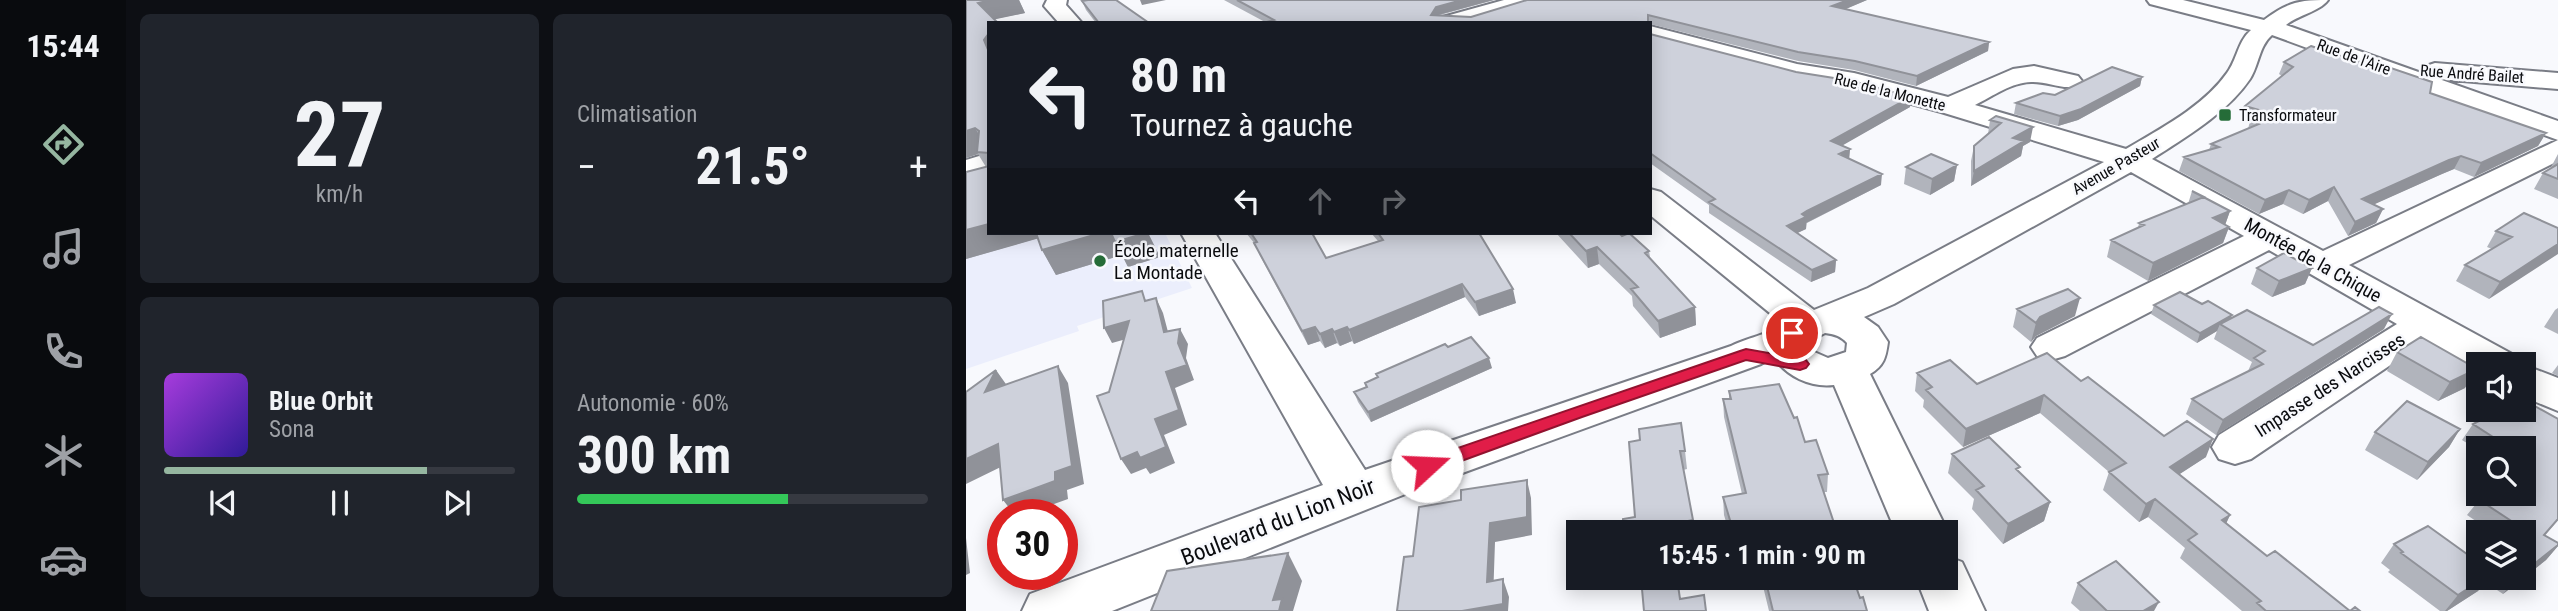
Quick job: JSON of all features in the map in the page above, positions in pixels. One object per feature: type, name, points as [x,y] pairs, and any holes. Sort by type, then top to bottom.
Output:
[{"type":"street","points":[[1057,0],[1055,6],[1069,21]]},
{"type":"street","points":[[1454,21],[1527,0]]},
{"type":"street","name":"Avenue Pasteur","points":[[1792,341],[1881,296],[2170,135],[2215,101],[2239,76],[2256,37],[2289,12],[2318,0]]},
{"type":"street","name":"Rue de l'Aire","points":[[2167,3],[2286,32],[2558,131]]},
{"type":"street","name":"Rue de la Monette","points":[[1652,34],[1796,71],[1854,81],[1951,106],[2128,160]]},
{"type":"street","name":"Rue André Bailet","points":[[2386,68],[2558,81]]},
{"type":"street","points":[[1951,106],[2013,77],[2034,74],[2069,81]]},
{"type":"street","points":[[2322,265],[2558,149]]},
{"type":"street","name":"Montée de la Chique","points":[[2128,160],[2149,168],[2475,352]]},
{"type":"street","points":[[966,170],[987,163]]},
{"type":"street","points":[[1652,201],[1823,372],[1855,352],[1881,296]]},
{"type":"street","points":[[1199,235],[1353,493]]},
{"type":"street","points":[[2051,347],[2270,236]]},
{"type":"street","name":"Impasse des Narcisses","points":[[2235,447],[2425,324]]},
{"type":"street","name":"Boulevard du Lion Noir","points":[[1050,611],[1353,493],[1575,412],[1792,341]]},
{"type":"street","points":[[1855,352],[1863,400],[1917,520]]},
{"type":"street","points":[[2536,385],[2558,396]]},
{"type":"street","points":[[1948,590],[1956,611]]},
{"type":"shaded area","points":[[966,173],[987,228],[987,235],[1166,235],[1192,288],[1077,326],[1079,331],[966,369]]},
{"type":"building","points":[[966,0],[991,0],[978,3],[996,21],[987,21],[987,36],[984,40],[987,47],[987,153],[977,152],[979,131],[975,128],[966,131]]},
{"type":"building","points":[[1116,0],[1146,21],[1097,21],[1082,1]]},
{"type":"building","points":[[1237,0],[1462,0],[1436,7],[1431,15],[1471,17],[1527,0],[1848,0],[1832,6],[1989,42],[1917,76],[1855,61],[1798,52],[1648,15],[1648,21],[1270,21],[1274,20]]},
{"type":"building","points":[[1652,35],[1796,72],[1853,81],[1911,97],[1831,141],[1850,149],[1839,154],[1882,174],[1807,211],[1802,214],[1806,217],[1787,226],[1836,260],[1812,270],[1709,202],[1715,199],[1652,154]]},
{"type":"building","points":[[2311,46],[2432,82],[2430,93],[2546,133],[2481,163],[2461,156],[2449,160],[2362,199],[2383,209],[2355,222],[2334,187],[2309,200],[2289,190],[2265,200],[2184,157],[2219,147],[2211,144],[2259,124],[2251,120],[2269,113],[2245,106],[2293,67],[2284,62]]},
{"type":"building","points":[[2112,67],[2142,77],[2081,109],[2060,116],[2016,103],[2043,93],[2055,95]]},
{"type":"building","points":[[1996,116],[2033,127],[2013,138],[2024,141],[1974,171],[1974,146],[2001,123],[1990,120]]},
{"type":"building","points":[[1931,154],[1957,165],[1932,179],[1906,167]]},
{"type":"building","points":[[2558,164],[2558,179],[2543,173]]},
{"type":"building","points":[[987,167],[987,225],[966,230],[966,172]]},
{"type":"building","points":[[2204,197],[2230,211],[2213,218],[2229,227],[2153,263],[2111,240],[2144,225],[2139,223]]},
{"type":"building","points":[[2524,213],[2558,228],[2558,244],[2500,282],[2465,265],[2512,237],[2496,231]]},
{"type":"building","points":[[1037,235],[1094,235],[1042,250]]},
{"type":"building","points":[[1112,235],[1139,235],[1115,242]]},
{"type":"building","points":[[1252,235],[1313,235],[1326,258],[1383,240],[1379,235],[1480,235],[1513,289],[1475,302],[1462,284],[1349,330],[1347,327],[1334,332],[1332,329],[1320,334],[1315,327],[1302,331],[1254,243],[1257,242]]},
{"type":"building","points":[[1571,235],[1631,235],[1649,251],[1645,253],[1695,307],[1658,321],[1631,289],[1638,287],[1597,247],[1586,251]]},
{"type":"building","points":[[2284,253],[2312,268],[2279,281],[2257,268]]},
{"type":"building","points":[[2068,289],[2080,298],[2040,317],[2036,323],[2017,309]]},
{"type":"building","points":[[1142,291],[1145,301],[1156,298],[1164,332],[1180,329],[1178,343],[1187,365],[1166,372],[1179,410],[1155,419],[1166,447],[1140,458],[1137,452],[1121,459],[1097,396],[1109,392],[1129,321],[1104,328],[1103,301]]},
{"type":"building","points":[[2180,292],[2202,304],[2208,301],[2232,315],[2200,333],[2154,305]]},
{"type":"building","points":[[2379,307],[2392,314],[2223,420],[2192,399],[2263,364],[2254,358],[2265,351],[2220,324],[2247,310],[2313,345]]},
{"type":"building","points":[[1471,337],[1489,358],[1368,412],[1354,392],[1367,387],[1365,383],[1378,377],[1376,374],[1445,344],[1448,347]]},
{"type":"building","points":[[2421,337],[2466,363],[2466,374],[2450,382],[2397,352]]},
{"type":"building","points":[[2047,353],[2081,381],[2088,377],[2164,436],[2187,421],[2213,439],[2170,467],[2230,515],[2222,520],[2267,556],[2275,551],[2350,611],[2266,611],[2257,603],[2261,601],[2188,540],[2197,534],[2155,499],[2146,504],[2109,472],[2126,463],[2044,395],[1966,429],[1926,390],[1932,387],[1917,373],[1950,360],[1977,384]]},
{"type":"building","points":[[1058,366],[1072,466],[1055,472],[1055,481],[1003,499],[998,444],[966,459],[966,392],[996,370],[985,392]]},
{"type":"building","points":[[1779,384],[1794,418],[1797,417],[1805,442],[1816,440],[1828,474],[1818,475],[1833,520],[1730,520],[1723,497],[1746,493],[1723,399],[1731,399],[1729,391]]},
{"type":"building","points":[[2407,401],[2460,429],[2428,462],[2375,432]]},
{"type":"building","points":[[2536,407],[2558,419],[2558,519],[2544,535],[2558,545],[2536,562],[2536,520],[2510,520],[2489,506],[2536,506],[2536,436],[2492,436],[2473,424],[2536,422]]},
{"type":"building","points":[[1681,423],[1685,451],[1680,451],[1693,520],[1623,520],[1635,517],[1629,442],[1640,440],[1639,429]]},
{"type":"building","points":[[1989,437],[2020,467],[2016,469],[2050,502],[2008,524],[1976,490],[1984,486],[1952,454]]},
{"type":"building","points":[[1527,480],[1527,517],[1490,523],[1487,582],[1503,579],[1503,604],[1462,611],[1397,611],[1404,557],[1413,556],[1419,507],[1461,500],[1461,490]]},
{"type":"building","points":[[2428,526],[2466,553],[2466,590],[2458,595],[2401,553],[2403,552],[2394,544]]},
{"type":"building","points":[[1288,553],[1273,600],[1282,599],[1279,611],[1151,611],[1167,571]]},
{"type":"building","points":[[2116,561],[2159,602],[2143,611],[2107,611],[2078,583]]},
{"type":"building","points":[[1642,590],[1679,590],[1680,599],[1704,595],[1706,611],[1644,611]]},
{"type":"building","points":[[1768,590],[1857,590],[1860,598],[1863,597],[1867,611],[1773,611]]},
{"type":"place","name":"Transformateur","points":[[2225,115]]},
{"type":"place","name":"École maternelle La Montade","points":[[1100,261]]},
{"type":"route","points":[[1427,466],[1575,412],[1746,355],[1800,364],[1788,349],[1788,340],[1792,333]]}]
